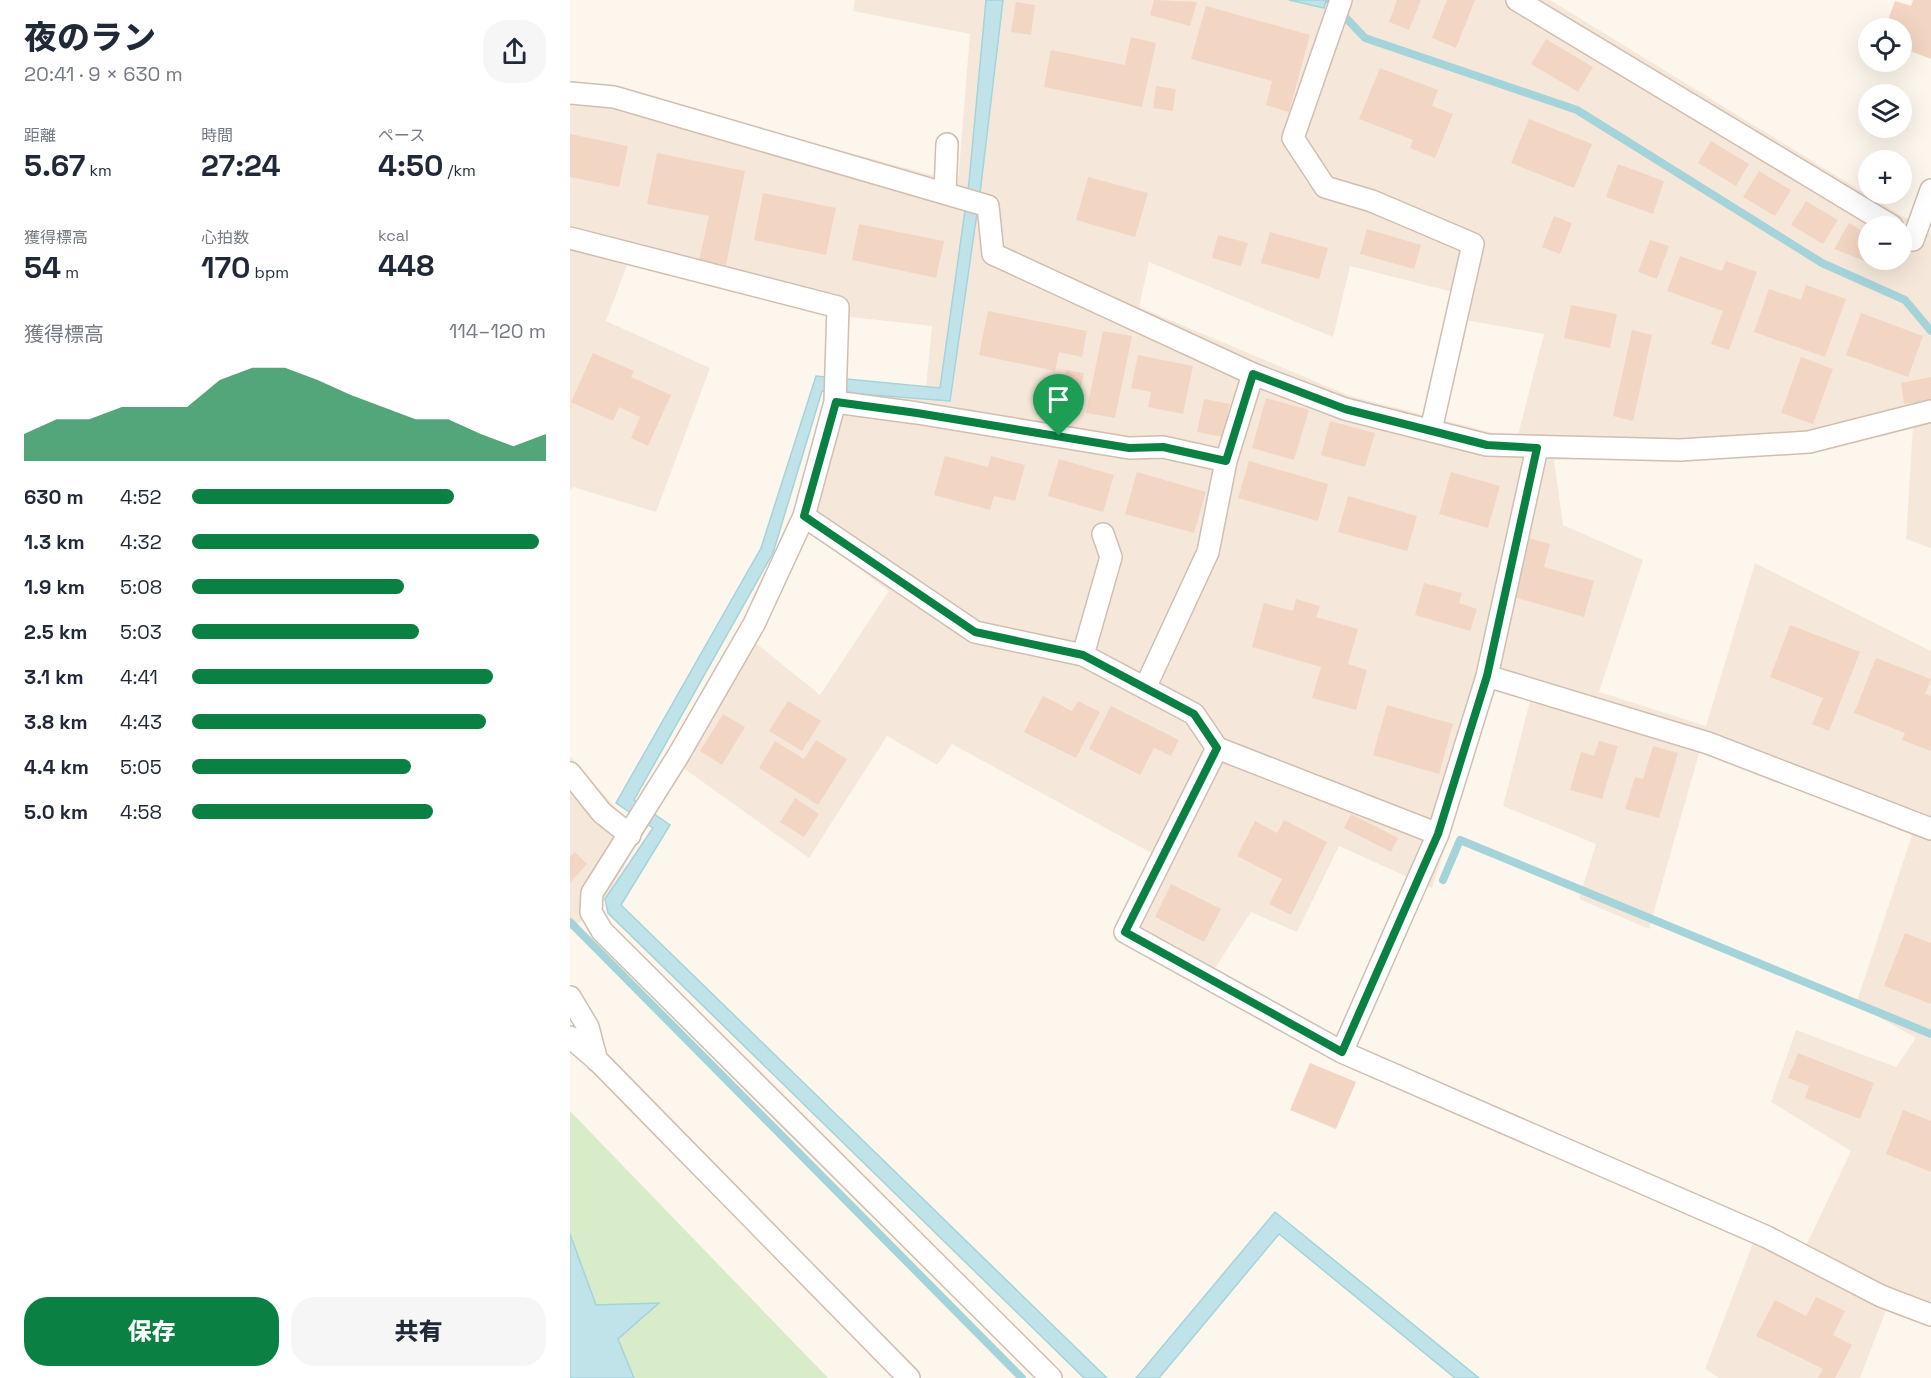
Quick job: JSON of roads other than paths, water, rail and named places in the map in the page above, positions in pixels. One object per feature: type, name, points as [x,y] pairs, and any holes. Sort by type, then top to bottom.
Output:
[{"type":"street","points":[[1517,0],[1875,216]]},
{"type":"street","points":[[1339,6],[1293,138],[1325,187],[1372,201],[1473,244],[1431,430]]},
{"type":"street","points":[[570,93],[614,98],[988,206],[993,254],[1253,374],[1345,409],[1487,445],[1680,450],[1809,442],[1931,411]]},
{"type":"street","points":[[947,144],[950,195]]},
{"type":"street","points":[[1915,241],[1931,190]]},
{"type":"street","points":[[570,238],[838,308],[836,402],[804,516],[754,624],[638,821],[592,893],[591,912],[602,931],[1051,1378]]},
{"type":"street","points":[[1145,688],[1208,552],[1226,461],[1253,374]]},
{"type":"street","points":[[836,402],[1129,448],[1163,447],[1226,461]]},
{"type":"street","points":[[1342,1052],[1438,834],[1487,676],[1537,448]]},
{"type":"street","points":[[804,516],[975,632],[1083,655],[1194,714],[1217,748],[1438,834]]},
{"type":"street","points":[[1083,655],[1112,557],[1103,534]]},
{"type":"street","points":[[1487,676],[1708,743],[1931,829]]},
{"type":"street","points":[[1217,748],[1125,932],[1342,1052],[1767,1237],[1881,1296],[1931,1315]]},
{"type":"street","points":[[570,773],[602,813],[638,821]]},
{"type":"street","points":[[570,998],[588,1027],[598,1062]]},
{"type":"street","points":[[570,1037],[598,1062],[909,1378]]},
{"type":"water","points":[[986,0],[1003,0],[981,185],[950,401],[822,391],[773,553],[634,800],[670,825],[621,905],[1107,1378],[1084,1378],[608,913],[605,899],[653,828],[616,803],[761,548],[816,376],[940,388],[969,182]]},
{"type":"water","points":[[1289,0],[1326,0],[1324,8]]},
{"type":"water","points":[[1275,1212],[1479,1378],[1455,1378],[1279,1234],[1159,1378],[1136,1378]]},
{"type":"water","points":[[570,1234],[596,1305],[659,1303],[618,1339],[634,1378],[570,1378]]},
{"type":"waterway","points":[[1329,0],[1365,38],[1577,110],[1822,263],[1905,300],[1931,331]]},
{"type":"waterway","points":[[1443,880],[1460,840],[1931,1034]]},
{"type":"waterway","points":[[570,922],[1022,1378]]}]
